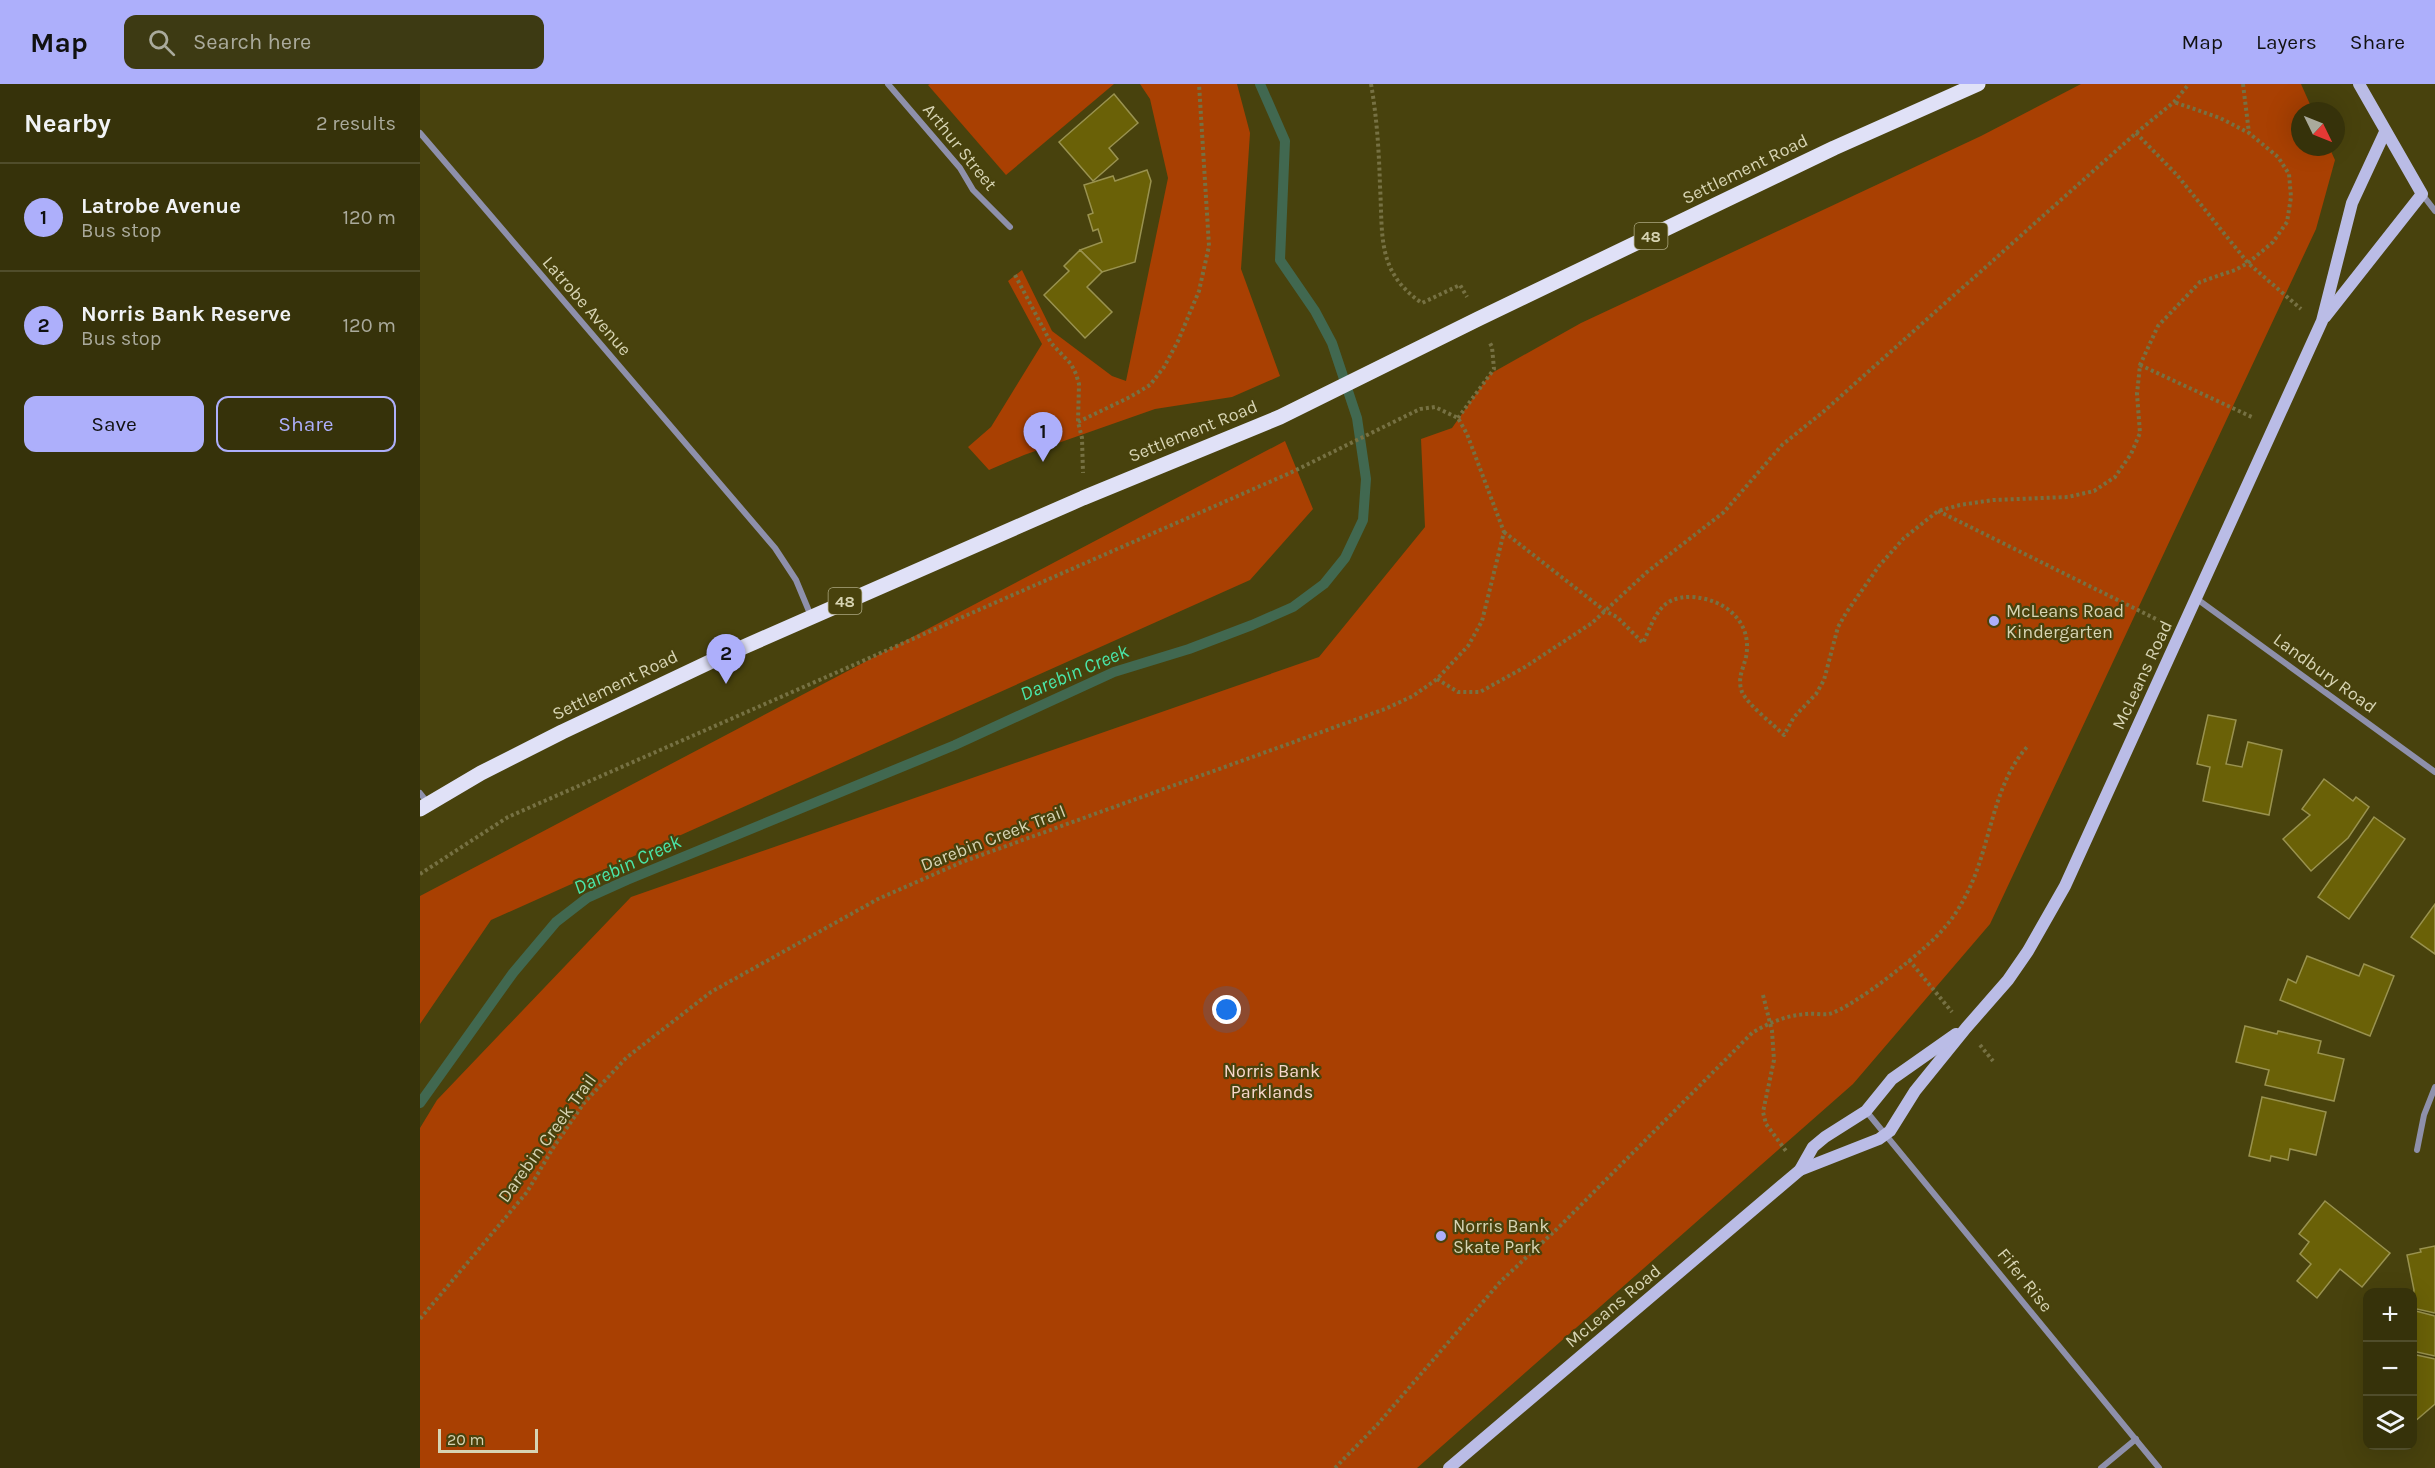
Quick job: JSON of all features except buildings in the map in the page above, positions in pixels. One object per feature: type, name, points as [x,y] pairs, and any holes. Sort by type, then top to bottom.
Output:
[{"type":"main road","name":"Settlement Road","points":[[423,802],[562,732],[811,616],[1083,498],[1280,417],[1834,148],[1978,84]]},
{"type":"street","name":"Arthur Street","points":[[888,84],[960,168],[973,190],[1010,227]]},
{"type":"street","points":[[2359,84],[2422,194],[2435,211]]},
{"type":"street","name":"McLeans Road","points":[[1800,1170],[1822,1163],[1886,1134],[1898,1121],[1915,1091],[2008,980],[2028,951],[2065,886],[2322,321],[2352,203],[2385,132]]},
{"type":"street","name":"Latrobe Avenue","points":[[420,133],[775,548],[796,580],[811,616]]},
{"type":"street","name":"McLeans Road","points":[[2322,321],[2422,194]]},
{"type":"street","name":"Landbury Road","points":[[2197,599],[2435,772]]},
{"type":"street","name":"McLeans Road","points":[[1449,1468],[1800,1170],[1813,1148],[1825,1137],[1866,1111],[1892,1079],[1966,1028]]},
{"type":"street","points":[[2417,1150],[2424,1115],[2435,1087]]},
{"type":"street","name":"Fifer Rise","points":[[1866,1111],[2159,1468]]},
{"type":"street","points":[[2101,1468],[2136,1439]]},
{"type":"path","points":[[1078,422],[1150,385],[1164,367],[1178,341],[1199,291],[1209,246],[1199,84]]},
{"type":"path","points":[[1371,84],[1380,177],[1381,240],[1394,275],[1407,293],[1422,303],[1460,285],[1492,347],[1494,369],[1458,418]]},
{"type":"path","points":[[1437,679],[1458,692],[1468,694],[1480,692],[1525,668],[1592,623],[1647,572],[1724,512],[1782,445],[1823,412],[2136,133],[2174,102],[2189,84]]},
{"type":"path","points":[[2243,84],[2249,133]]},
{"type":"path","points":[[420,874],[508,817],[1290,473],[1420,409],[1435,407],[1458,418],[1467,434],[1504,532],[1605,611],[1617,617],[1642,643],[1659,611],[1670,600],[1691,597],[1710,600],[1740,618],[1745,634],[1746,655],[1738,680],[1743,695],[1784,735],[1794,717],[1816,694],[1824,680],[1838,627],[1879,566],[1904,538],[1938,511],[1993,500],[2068,497],[2094,491],[2115,477],[2131,454],[2140,433],[2138,394],[2140,365],[2158,326],[2200,282],[2248,263],[2273,242],[2287,222],[2292,197],[2289,174],[2278,157],[2249,133],[2220,118],[2174,102]]},
{"type":"path","points":[[2136,133],[2177,175],[2248,263],[2308,315],[2322,321]]},
{"type":"path","points":[[1015,275],[1051,343],[1071,364],[1076,374],[1079,384],[1078,422],[1082,438],[1083,498]]},
{"type":"path","points":[[2140,365],[2274,427]]},
{"type":"path","points":[[1938,511],[2182,632]]},
{"type":"path","name":"Darebin Creek Trail","points":[[420,1319],[527,1192],[553,1148],[584,1103],[626,1058],[711,992],[869,904],[962,862],[1385,709],[1413,696],[1437,679],[1468,646],[1482,621],[1504,532]]},
{"type":"path","points":[[1335,1468],[1377,1425],[1501,1281],[1559,1227],[1752,1033],[1770,1022],[1804,1014],[1830,1014],[1862,997],[1945,928],[1966,896],[1987,843],[2004,785],[2014,762],[2027,747]]},
{"type":"path","points":[[1909,960],[1966,1028]]},
{"type":"path","points":[[1763,995],[1770,1022],[1774,1060],[1763,1112],[1766,1124],[1800,1170]]},
{"type":"green space","points":[[1114,84],[1006,175],[928,85]]},
{"type":"green space","points":[[1140,84],[1237,84],[1250,133],[1241,269],[1280,376],[1232,397],[1155,409],[1024,455],[989,470],[968,447],[991,427],[1042,344],[1008,281],[1022,270],[1052,331],[1112,376],[1126,381],[1168,178],[1150,99]]},
{"type":"green space","name":"Norris Bank Parklands","points":[[2081,84],[2301,84],[2309,102],[2291,102],[2291,156],[2333,156],[2335,160],[2316,229],[1990,924],[1853,1084],[1417,1468],[420,1468],[420,1128],[437,1100],[631,897],[1319,657],[1425,527],[1421,439],[1452,428],[1490,374],[1581,323],[1981,136]]},
{"type":"green space","points":[[1285,441],[1313,509],[1250,580],[491,920],[420,1024],[420,896]]},
{"type":"waterway","name":"Darebin Creek","points":[[420,1103],[513,973],[556,922],[587,898],[955,745],[1114,672],[1189,649],[1252,625],[1293,607],[1324,584],[1345,558],[1363,520],[1366,479],[1357,418],[1332,343],[1315,311],[1280,260],[1285,141],[1260,84]]},
{"type":"place","name":"Latrobe Avenue","points":[[1043,462]]},
{"type":"place","name":"McLeans Road Kindergarten","points":[[1994,621]]},
{"type":"place","name":"Norris Bank Reserve","points":[[726,684]]},
{"type":"place","name":"Norris Bank Skate Park","points":[[1441,1236]]}]
